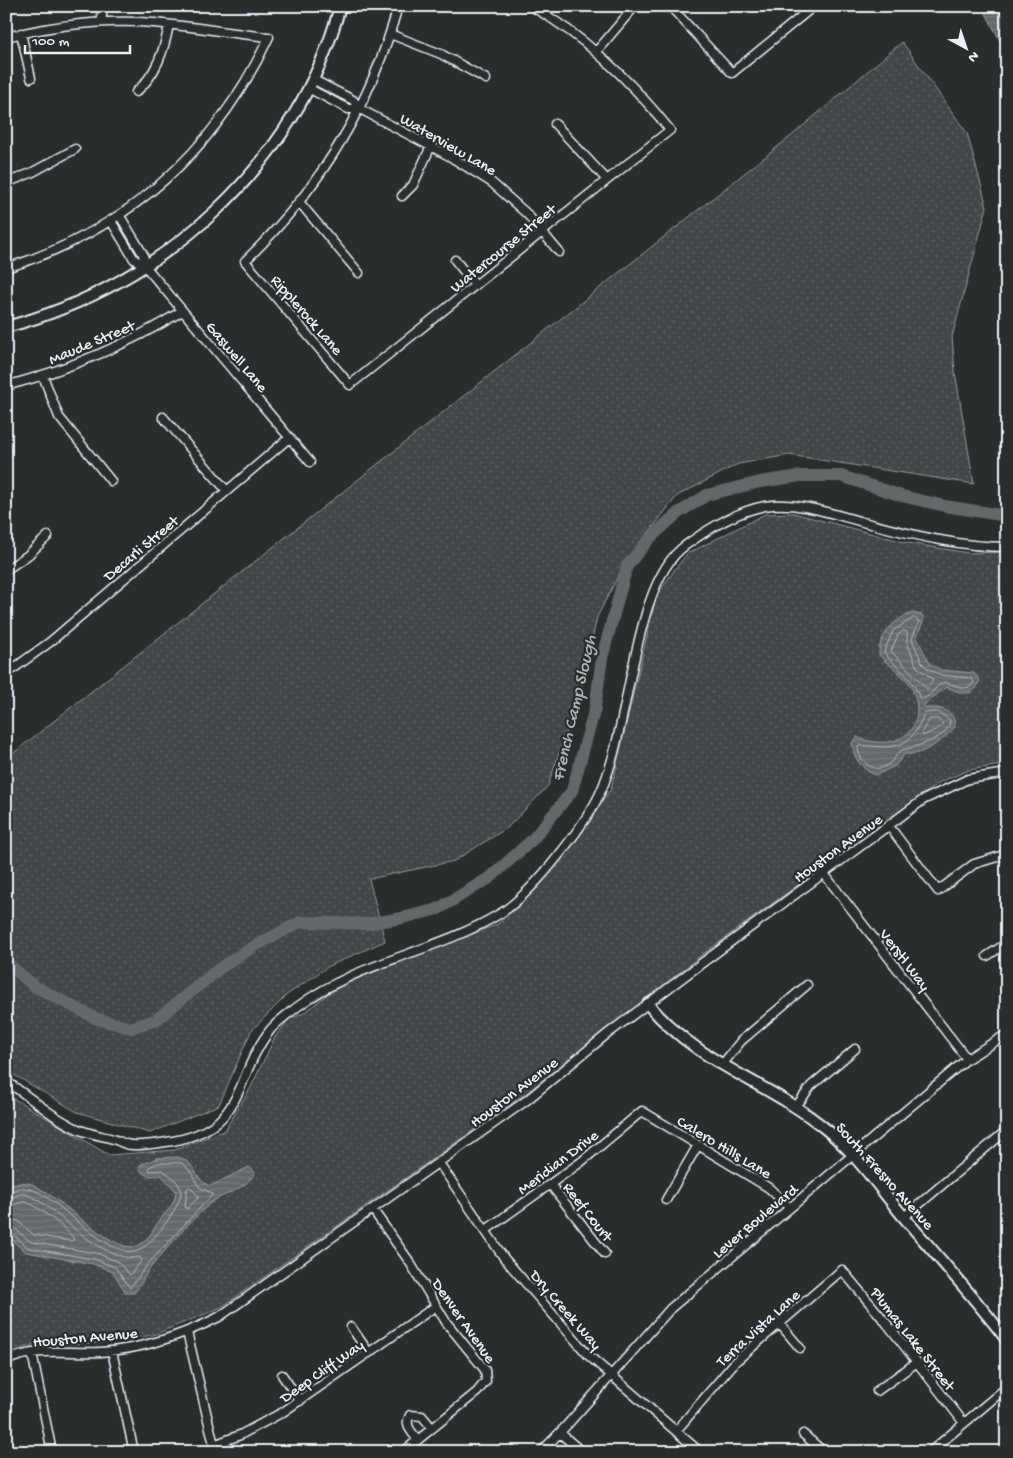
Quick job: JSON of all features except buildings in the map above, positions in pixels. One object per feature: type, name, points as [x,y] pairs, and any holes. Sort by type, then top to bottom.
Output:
[{"type":"street","points":[[102,6],[102,22]]},
{"type":"street","points":[[6,327],[79,302],[145,266],[184,239],[237,190],[273,146],[310,84],[340,6]]},
{"type":"street","points":[[359,273],[300,203],[334,155],[360,110],[390,34],[398,6]]},
{"type":"street","points":[[531,6],[596,52],[635,6]]},
{"type":"street","points":[[670,6],[732,73],[814,6]]},
{"type":"street","points":[[6,36],[50,27],[102,22],[168,25],[269,37],[238,95],[205,140],[172,175],[120,216],[61,248],[6,268]]},
{"type":"street","points":[[136,92],[146,83],[155,69],[162,54],[168,25]]},
{"type":"street","points":[[21,33],[31,78]]},
{"type":"street","points":[[390,34],[441,54],[486,79]]},
{"type":"street","name":"Watercourse Street","points":[[350,385],[670,130],[634,87],[596,52]]},
{"type":"street","name":"Waterview Lane","points":[[310,84],[348,109],[360,110],[471,168],[508,196],[560,252]]},
{"type":"street","points":[[555,124],[607,180]]},
{"type":"street","points":[[402,196],[413,185],[431,146]]},
{"type":"street","points":[[6,183],[51,163],[75,148]]},
{"type":"street","name":"Ripplerock Lane","points":[[300,203],[244,261],[350,385]]},
{"type":"street","name":"Gaswell Lane","points":[[120,216],[143,254],[145,266]]},
{"type":"street","name":"Gaswell Lane","points":[[111,221],[134,259],[145,266],[310,462]]},
{"type":"street","points":[[455,260],[475,285]]},
{"type":"street","name":"Maude Street","points":[[6,386],[43,376],[116,348],[182,312]]},
{"type":"street","points":[[43,376],[59,416],[112,481]]},
{"type":"street","points":[[164,416],[227,491]]},
{"type":"street","name":"Decarli Street","points":[[6,674],[50,642],[289,438]]},
{"type":"street","points":[[6,1081],[70,1124],[127,1145],[160,1143],[196,1134],[210,1127],[226,1114],[237,1099],[250,1067],[269,1032],[320,991],[366,968],[464,932],[508,908],[528,889],[563,849],[599,797],[614,751],[646,618],[661,573],[669,560],[683,546],[718,526],[759,508],[792,506],[959,543],[1007,547]]},
{"type":"street","points":[[6,570],[28,555],[48,536]]},
{"type":"street","name":"Houston Avenue","points":[[6,1361],[32,1353],[112,1351],[152,1344],[187,1332],[238,1305],[526,1100],[648,1004],[923,800],[953,785],[986,775],[1007,773]]},
{"type":"street","points":[[888,826],[938,891],[974,864],[1007,854]]},
{"type":"street","name":"Verstl Way","points":[[825,874],[966,1059]]},
{"type":"street","points":[[988,956],[1007,943]]},
{"type":"street","points":[[722,1066],[741,1041],[807,985]]},
{"type":"street","name":"South Fresno Avenue","points":[[648,1004],[684,1040],[722,1066],[795,1108],[828,1131],[852,1155],[1007,1340]]},
{"type":"street","name":"Lever Boulevard","points":[[541,1452],[671,1308],[966,1059],[1007,1034]]},
{"type":"street","points":[[795,1108],[811,1086],[855,1048]]},
{"type":"street","name":"Calero Hills Lane","points":[[642,1111],[769,1188],[790,1208]]},
{"type":"street","name":"Meridian Drive","points":[[486,1230],[550,1184],[642,1111]]},
{"type":"street","points":[[904,1216],[1007,1130]]},
{"type":"street","points":[[666,1200],[698,1146]]},
{"type":"street","name":"Dry Creek Way","points":[[439,1163],[504,1258],[572,1339],[700,1452]]},
{"type":"street","name":"Reef Court","points":[[550,1184],[605,1254]]},
{"type":"street","name":"Denver Avenue","points":[[373,1210],[409,1261],[436,1306],[455,1333],[483,1366],[487,1375],[482,1386],[403,1452]]},
{"type":"street","name":"Terra Vista Lane","points":[[676,1431],[736,1361],[842,1270]]},
{"type":"street","name":"Plumas Lake Street","points":[[842,1270],[964,1423]]},
{"type":"street","name":"Deep Cliff Way","points":[[187,1332],[214,1445],[260,1425],[300,1401],[436,1306]]},
{"type":"street","points":[[779,1323],[800,1348]]},
{"type":"street","points":[[351,1327],[369,1353]]},
{"type":"street","points":[[112,1351],[134,1452]]},
{"type":"street","points":[[32,1353],[52,1452]]},
{"type":"street","points":[[877,1391],[917,1362]]},
{"type":"street","points":[[282,1375],[300,1401]]},
{"type":"street","points":[[930,1452],[1007,1387]]},
{"type":"street","points":[[418,1440],[408,1427],[407,1420],[410,1415],[422,1416],[432,1428]]},
{"type":"street","points":[[560,1433],[582,1452]]},
{"type":"street","points":[[803,1434],[824,1452]]},
{"type":"shaded area","points":[[902,42],[967,133],[987,207],[952,337],[955,372],[974,484],[789,455],[738,464],[677,496],[625,563],[597,617],[583,682],[548,786],[507,828],[454,861],[369,879],[385,941],[329,966],[288,994],[251,1031],[219,1105],[150,1133],[77,1112],[6,1070],[6,759],[790,137]]},
{"type":"shaded area","points":[[793,513],[908,543],[968,553],[1007,552],[1007,764],[969,770],[940,782],[703,954],[528,1092],[220,1308],[153,1335],[100,1343],[34,1344],[6,1355],[6,1094],[109,1155],[175,1150],[225,1130],[250,1089],[275,1037],[289,1019],[304,1013],[339,985],[498,924],[555,868],[611,789],[656,597],[687,554],[765,514]]},
{"type":"water","points":[[982,6],[1007,6],[1007,54]]},
{"type":"water","points":[[913,613],[922,615],[924,618],[917,638],[930,664],[941,670],[974,673],[980,680],[976,688],[970,693],[962,693],[946,687],[924,705],[925,708],[946,710],[952,716],[955,727],[933,746],[919,753],[905,754],[895,766],[876,775],[866,770],[859,763],[852,743],[857,737],[871,741],[884,742],[895,740],[905,735],[912,728],[916,718],[917,705],[913,691],[907,680],[879,655],[879,648],[889,628],[900,619]]},
{"type":"water","points":[[177,1157],[188,1162],[201,1179],[210,1186],[249,1167],[255,1172],[246,1184],[212,1202],[191,1221],[151,1267],[134,1293],[126,1293],[113,1272],[93,1264],[26,1252],[6,1235],[6,1189],[17,1184],[28,1183],[53,1197],[114,1241],[126,1246],[137,1246],[146,1239],[169,1209],[174,1201],[176,1191],[161,1175],[149,1176],[144,1174],[140,1170],[140,1165],[157,1158]]},
{"type":"waterway","name":"French Camp Slough","points":[[6,962],[34,986],[97,1019],[131,1028],[156,1020],[220,968],[253,947],[300,922],[366,924],[402,918],[438,909],[491,877],[533,839],[572,791],[595,708],[602,658],[627,566],[650,538],[678,513],[707,495],[760,482],[800,476],[841,476],[902,496],[945,506],[1007,516]]}]
